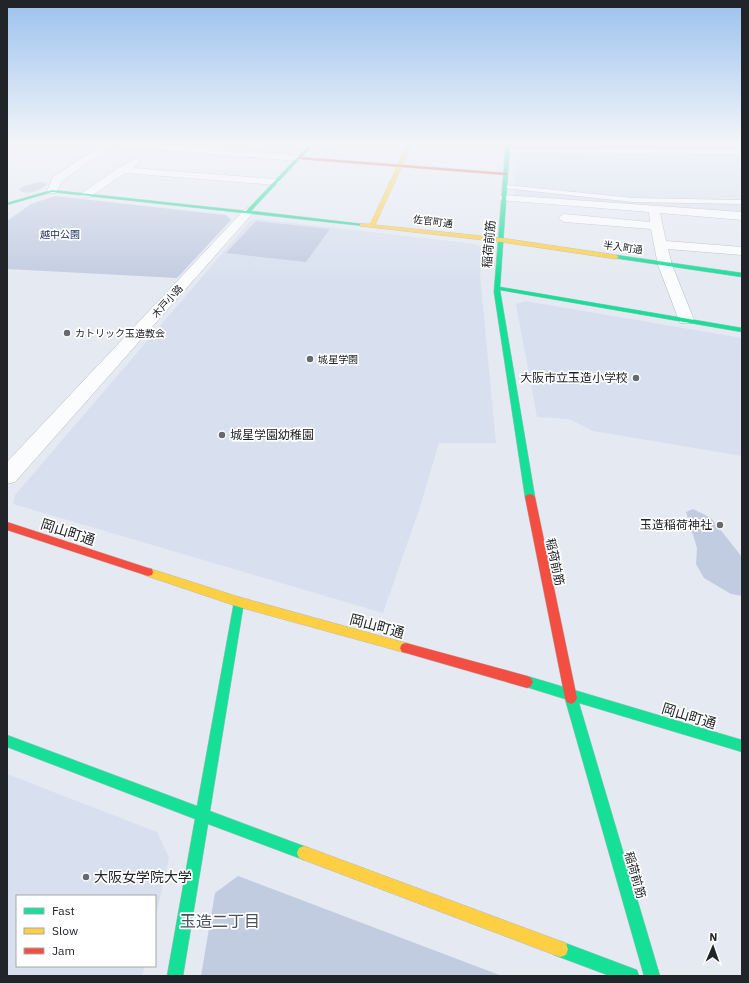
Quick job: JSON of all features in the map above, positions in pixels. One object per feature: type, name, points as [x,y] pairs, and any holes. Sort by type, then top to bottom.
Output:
[{"type":"street","points":[[86,194],[92,190]]},
{"type":"street","name":"木戸小路","points":[[7,476],[269,190]]},
{"type":"street","points":[[372,226],[389,190]]},
{"type":"street","name":"稲荷前筋","points":[[505,190],[497,288],[527,483],[570,695],[652,976]]},
{"type":"street","name":"佐官町通","points":[[7,204],[23,198],[52,191],[501,240]]},
{"type":"street","points":[[505,193],[653,209],[742,216]]},
{"type":"street","points":[[653,209],[665,265],[686,320]]},
{"type":"street","points":[[503,212],[519,214]]},
{"type":"street","points":[[549,216],[657,226]]},
{"type":"street","name":"半入町通","points":[[501,240],[742,275]]},
{"type":"street","points":[[660,244],[742,251]]},
{"type":"street","points":[[497,288],[742,330]]},
{"type":"street","name":"岡山町通","points":[[7,526],[239,602],[511,676],[742,746]]},
{"type":"street","points":[[175,976],[204,814],[239,602]]},
{"type":"street","points":[[7,741],[631,976]]},
{"type":"lane","points":[[505,193],[587,194],[633,200],[742,202]]},
{"type":"shaded area","points":[[514,190],[742,190],[742,214],[521,197],[514,195]]},
{"type":"shaded area","name":"城星学園","points":[[259,219],[476,244],[484,249],[480,275],[496,443],[439,443],[419,510],[383,613],[13,504],[15,495],[250,221]]},
{"type":"shaded area","name":"大阪市立玉造小学校","points":[[525,301],[742,338],[742,456],[593,431],[569,419],[537,417],[516,304]]},
{"type":"shaded area","name":"大阪女学院大学","points":[[7,774],[157,832],[169,858],[156,916],[156,895],[16,895],[16,967],[145,967],[142,976],[7,976]]},
{"type":"green space","points":[[19,190],[39,190],[30,193]]},
{"type":"green space","name":"越中公園","points":[[55,196],[226,215],[231,220],[177,278],[7,269],[7,221],[31,204]]},
{"type":"green space","points":[[256,221],[330,229],[306,262],[226,253]]},
{"type":"green space","points":[[693,509],[711,518],[742,557],[742,596],[731,594],[704,578],[696,564],[697,548],[686,512]]},
{"type":"green space","points":[[238,876],[502,976],[201,976],[215,893]]},
{"type":"traffic: fast","points":[[248,212],[269,190]]},
{"type":"traffic: fast","points":[[505,190],[497,292],[530,497]]},
{"type":"traffic: fast","points":[[7,204],[52,191],[362,225]]},
{"type":"traffic: fast","points":[[616,257],[742,275]]},
{"type":"traffic: fast","points":[[497,288],[742,330]]},
{"type":"traffic: fast","points":[[175,976],[239,602]]},
{"type":"traffic: fast","points":[[527,682],[742,746]]},
{"type":"traffic: fast","points":[[571,698],[652,976]]},
{"type":"traffic: fast","points":[[7,741],[304,853]]},
{"type":"traffic: fast","points":[[560,949],[631,976]]},
{"type":"traffic: slow","points":[[372,225],[388,190]]},
{"type":"traffic: slow","points":[[362,225],[501,240],[616,257]]},
{"type":"traffic: slow","points":[[148,572],[239,602],[406,648]]},
{"type":"traffic: slow","points":[[304,853],[560,949]]},
{"type":"traffic: jam","points":[[530,497],[571,698]]},
{"type":"traffic: jam","points":[[7,526],[148,572]]},
{"type":"traffic: jam","points":[[406,648],[527,682]]},
{"type":"place","name":"カトリック玉造教会","points":[[67,333]]},
{"type":"place","name":"城星学園","points":[[310,359]]},
{"type":"place","name":"大阪市立玉造小学校","points":[[636,378]]},
{"type":"place","name":"城星学園幼稚園","points":[[222,435]]},
{"type":"place","name":"玉造稲荷神社","points":[[720,525]]},
{"type":"place","name":"大阪女学院大学","points":[[86,877]]},
{"type":"district","name":"玉造二丁目","points":[[220,921]]}]
